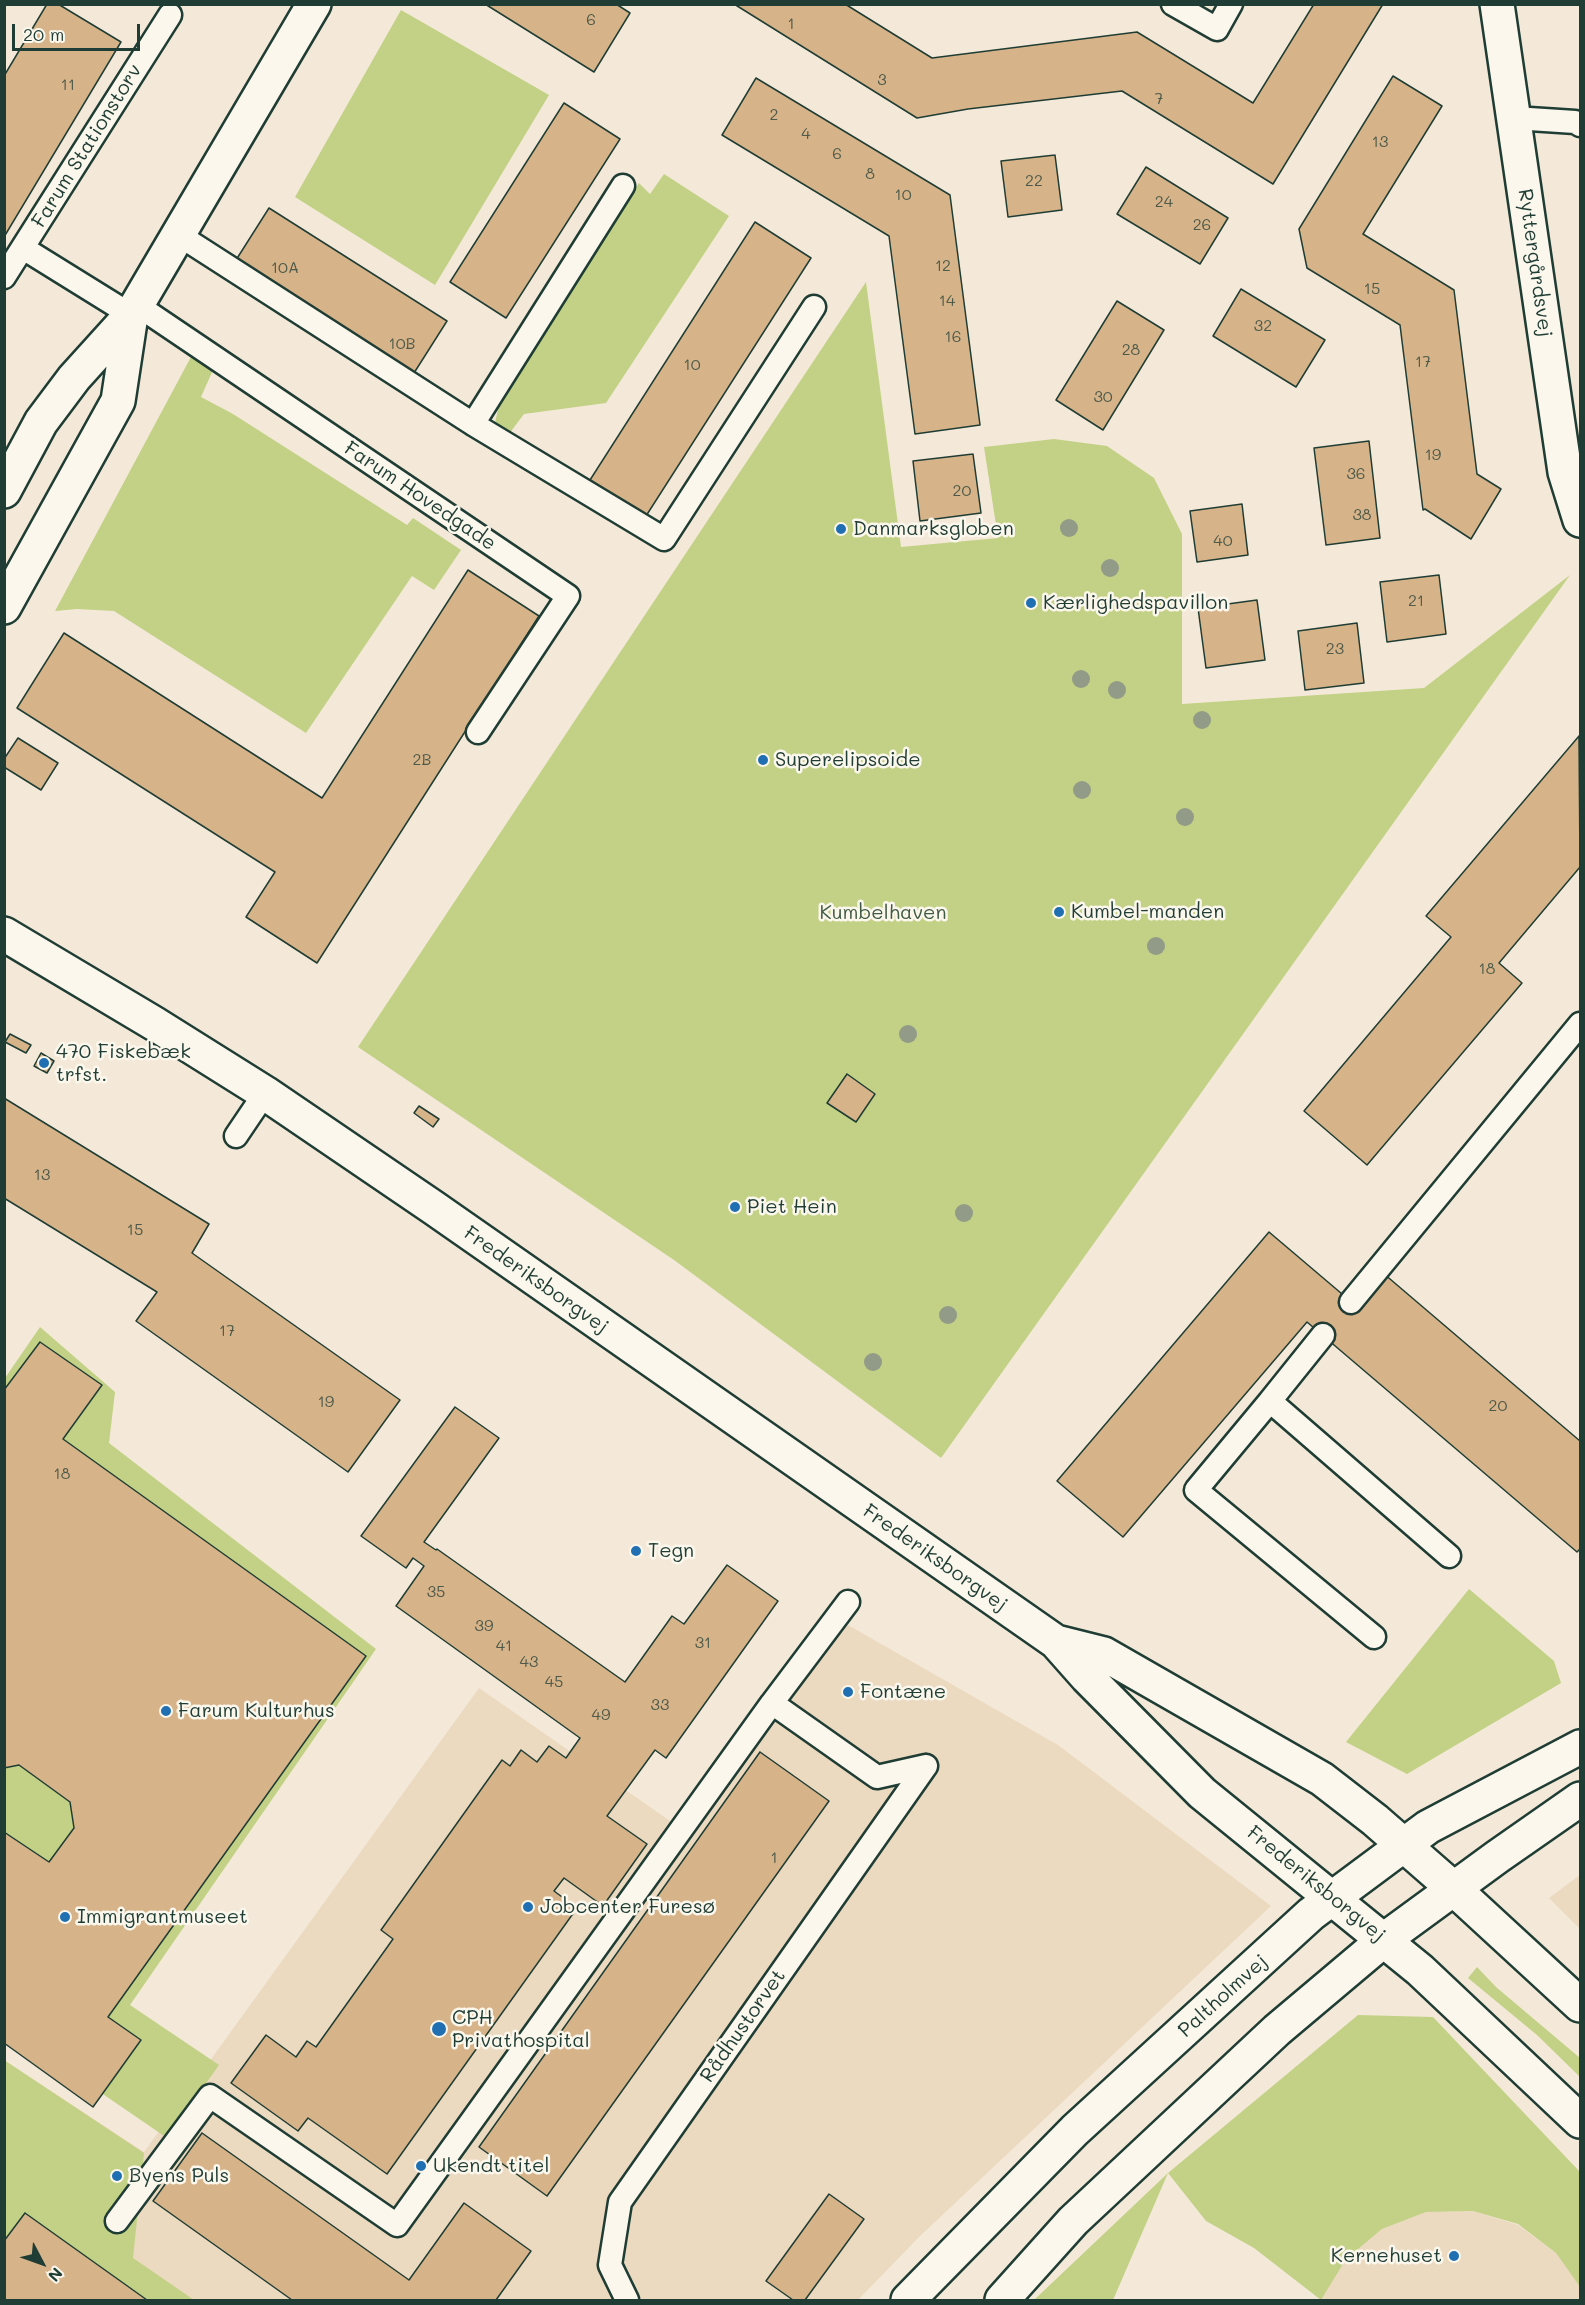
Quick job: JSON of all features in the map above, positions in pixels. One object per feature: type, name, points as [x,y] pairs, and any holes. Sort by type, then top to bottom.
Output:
[{"type":"street","points":[[4,491],[41,422],[74,378],[134,310],[314,4]]},
{"type":"street","name":"Ryttergårdsvej","points":[[1497,4],[1565,472],[1581,520]]},
{"type":"street","points":[[4,607],[118,401],[134,310]]},
{"type":"street","name":"Frederiksborgvej","points":[[4,934],[265,1093],[1056,1642],[1087,1677],[1202,1793],[1385,1940],[1440,1988],[1581,2121]]},
{"type":"street","name":"Frederiksborgvej","points":[[1056,1642],[1104,1654],[1322,1779],[1403,1844],[1581,2005]]},
{"type":"street","name":"Paltholmvej","points":[[908,2301],[1075,2130],[1311,1914],[1403,1844],[1445,1816],[1581,1746]]},
{"type":"street","points":[[1002,2301],[1073,2221],[1277,2030],[1385,1940],[1581,1799]]},
{"type":"lane","points":[[1173,4],[1216,29],[1231,4]]},
{"type":"lane","name":"Farum Stationstorv","points":[[4,277],[170,15]]},
{"type":"lane","points":[[1514,118],[1575,122],[1581,125]]},
{"type":"lane","points":[[473,424],[623,186]]},
{"type":"lane","points":[[179,235],[473,424],[664,539],[814,307]]},
{"type":"lane","name":"Farum Stationstorv","points":[[23,248],[134,310]]},
{"type":"lane","name":"Farum Hovedgade","points":[[134,310],[568,596],[478,732]]},
{"type":"lane","points":[[1352,1302],[1581,1024]]},
{"type":"lane","points":[[236,1136],[265,1093]]},
{"type":"lane","points":[[1323,1335],[1196,1490],[1374,1637]]},
{"type":"lane","points":[[1270,1401],[1449,1556]]},
{"type":"lane","points":[[117,2221],[210,2096],[397,2225],[772,1703],[848,1602]]},
{"type":"lane","name":"Rådhustorvet","points":[[627,2301],[609,2265],[620,2202],[926,1767],[877,1777],[772,1703]]},
{"type":"shaded area","points":[[827,1613],[1058,1745],[1271,1906],[919,2237],[858,2300],[5,2300],[4,2060],[144,2152],[479,1688],[673,1823]]},
{"type":"shaded area","points":[[1580,1875],[1580,1929],[1549,1898]]},
{"type":"shaded area","name":"Kernehuset","points":[[1473,2211],[1518,2225],[1556,2253],[1580,2287],[1580,2300],[1321,2300],[1345,2259],[1382,2229],[1426,2212]]},
{"type":"green space","points":[[401,10],[549,95],[435,285],[295,197]]},
{"type":"green space","points":[[664,174],[729,216],[606,403],[524,414],[509,434],[495,423],[502,392],[639,183],[650,194]]},
{"type":"green space","name":"Kumbelhaven","points":[[866,282],[901,547],[998,538],[984,447],[1054,439],[1107,446],[1154,478],[1182,534],[1182,704],[1424,688],[1570,575],[941,1458],[674,1260],[358,1047]]},
{"type":"green space","points":[[192,355],[213,370],[201,397],[233,414],[407,525],[413,518],[461,550],[434,590],[412,576],[306,733],[114,611],[77,609],[55,611]]},
{"type":"green space","name":"Farum Kulturhus","points":[[40,1327],[115,1392],[109,1443],[376,1649],[130,2005],[219,2065],[167,2138],[5,2027],[5,1378]]},
{"type":"green space","points":[[1469,1589],[1554,1661],[1561,1683],[1407,1774],[1346,1742]]},
{"type":"green space","points":[[1477,1967],[1496,1987],[1580,2058],[1580,2077],[1537,2035],[1468,1978]]},
{"type":"green space","points":[[1358,2015],[1433,2017],[1580,2172],[1580,2287],[1556,2253],[1518,2224],[1473,2211],[1426,2212],[1382,2229],[1346,2259],[1321,2300],[1254,2248],[1206,2221],[1168,2173]]},
{"type":"green space","points":[[4,2060],[144,2153],[133,2258],[194,2300],[5,2300]]},
{"type":"green space","points":[[1168,2173],[1113,2300],[1034,2300]]},
{"type":"building","points":[[47,4],[58,4],[121,42],[4,237],[4,76]]},
{"type":"building","points":[[485,4],[616,4],[630,13],[594,72]]},
{"type":"building","points":[[734,4],[845,4],[932,58],[1137,32],[1253,103],[1314,4],[1383,4],[1273,184],[1122,91],[968,109],[917,118]]},
{"type":"building","points":[[1393,76],[1442,106],[1363,234],[1454,290],[1477,474],[1501,489],[1471,539],[1425,509],[1423,510],[1400,325],[1307,268],[1299,229]]},
{"type":"building","points":[[756,78],[950,195],[980,425],[915,434],[889,236],[722,135]]},
{"type":"building","points":[[564,103],[620,139],[506,318],[450,282]]},
{"type":"building","points":[[1055,155],[1062,210],[1008,217],[1001,161]]},
{"type":"building","points":[[1146,167],[1228,218],[1200,264],[1117,214]]},
{"type":"building","points":[[269,208],[447,321],[414,373],[236,260]]},
{"type":"building","points":[[755,222],[811,258],[646,516],[590,480]]},
{"type":"building","points":[[1241,289],[1325,340],[1296,387],[1213,336]]},
{"type":"building","points":[[1117,301],[1164,330],[1103,430],[1056,400]]},
{"type":"building","points":[[1369,441],[1380,538],[1326,545],[1314,448]]},
{"type":"building","points":[[973,454],[981,513],[920,521],[913,461]]},
{"type":"building","points":[[1242,504],[1248,555],[1197,562],[1190,511]]},
{"type":"building","points":[[468,570],[539,616],[317,963],[246,917],[275,872],[17,708],[64,633],[322,798]]},
{"type":"building","points":[[1439,575],[1446,634],[1387,642],[1380,582]]},
{"type":"building","points":[[1257,600],[1265,660],[1206,668],[1198,608]]},
{"type":"building","points":[[1357,623],[1364,683],[1305,690],[1298,631]]},
{"type":"building","points":[[1579,736],[1580,867],[1499,963],[1522,983],[1367,1165],[1304,1111],[1451,937],[1426,916]]},
{"type":"building","points":[[18,738],[58,763],[41,790],[4,767],[4,759]]},
{"type":"building","points":[[10,1034],[31,1045],[26,1053],[5,1042]]},
{"type":"building","name":"470 Fiskebæk trfst.","points":[[41,1053],[54,1061],[47,1073],[34,1066]]},
{"type":"building","points":[[847,1074],[875,1094],[856,1122],[827,1103]]},
{"type":"building","points":[[4,1098],[209,1224],[192,1253],[400,1400],[348,1472],[136,1321],[157,1292],[4,1198]]},
{"type":"building","points":[[419,1106],[439,1119],[433,1127],[414,1113]]},
{"type":"building","points":[[1269,1232],[1355,1305],[1383,1273],[1580,1441],[1580,1549],[1577,1552],[1307,1322],[1123,1537],[1057,1481]]},
{"type":"building","name":"Farum Kulturhus","points":[[40,1342],[102,1385],[63,1439],[366,1656],[108,2017],[141,2040],[93,2107],[4,2043],[4,1832],[49,1862],[74,1828],[70,1802],[19,1765],[4,1768],[4,1390]]},
{"type":"building","points":[[455,1407],[499,1438],[424,1542],[625,1682],[672,1616],[684,1624],[727,1565],[778,1601],[666,1758],[655,1750],[607,1816],[647,1844],[603,1906],[564,1878],[554,1891],[577,1908],[387,2174],[308,2118],[298,2131],[231,2083],[266,2035],[296,2057],[307,2041],[316,2047],[393,1939],[381,1930],[502,1760],[510,1766],[521,1750],[537,1762],[549,1746],[566,1758],[580,1738],[396,1606],[424,1566],[413,1558],[406,1568],[361,1536]]},
{"type":"building","points":[[760,1752],[829,1801],[547,2196],[479,2147]]},
{"type":"building","points":[[202,2133],[409,2280],[464,2203],[531,2251],[496,2300],[292,2300],[153,2201]]},
{"type":"building","points":[[829,2194],[864,2219],[805,2300],[793,2300],[766,2281]]},
{"type":"building","points":[[25,2213],[147,2300],[4,2300],[4,2241]]},
{"type":"place","name":"Danmarksgloben","points":[[841,529]]},
{"type":"place","name":"Kærlighedspavillon","points":[[1031,603]]},
{"type":"place","name":"Superelipsoide","points":[[763,760]]},
{"type":"place","name":"Kumbel-manden","points":[[1059,912]]},
{"type":"place","name":"470 Fiskebæk trfst.","points":[[44,1063]]},
{"type":"place","name":"Piet Hein","points":[[735,1207]]},
{"type":"place","name":"Tegn","points":[[636,1551]]},
{"type":"place","name":"Fontæne","points":[[848,1692]]},
{"type":"place","name":"Farum Kulturhus","points":[[166,1711]]},
{"type":"place","name":"Jobcenter Furesø","points":[[528,1907]]},
{"type":"place","name":"Immigrantmuseet","points":[[65,1917]]},
{"type":"place","name":"CPH Privathospital","points":[[439,2029]]},
{"type":"place","name":"Ukendt titel","points":[[421,2166]]},
{"type":"place","name":"Byens Puls","points":[[117,2176]]},
{"type":"place","name":"Kernehuset","points":[[1454,2256]]}]
